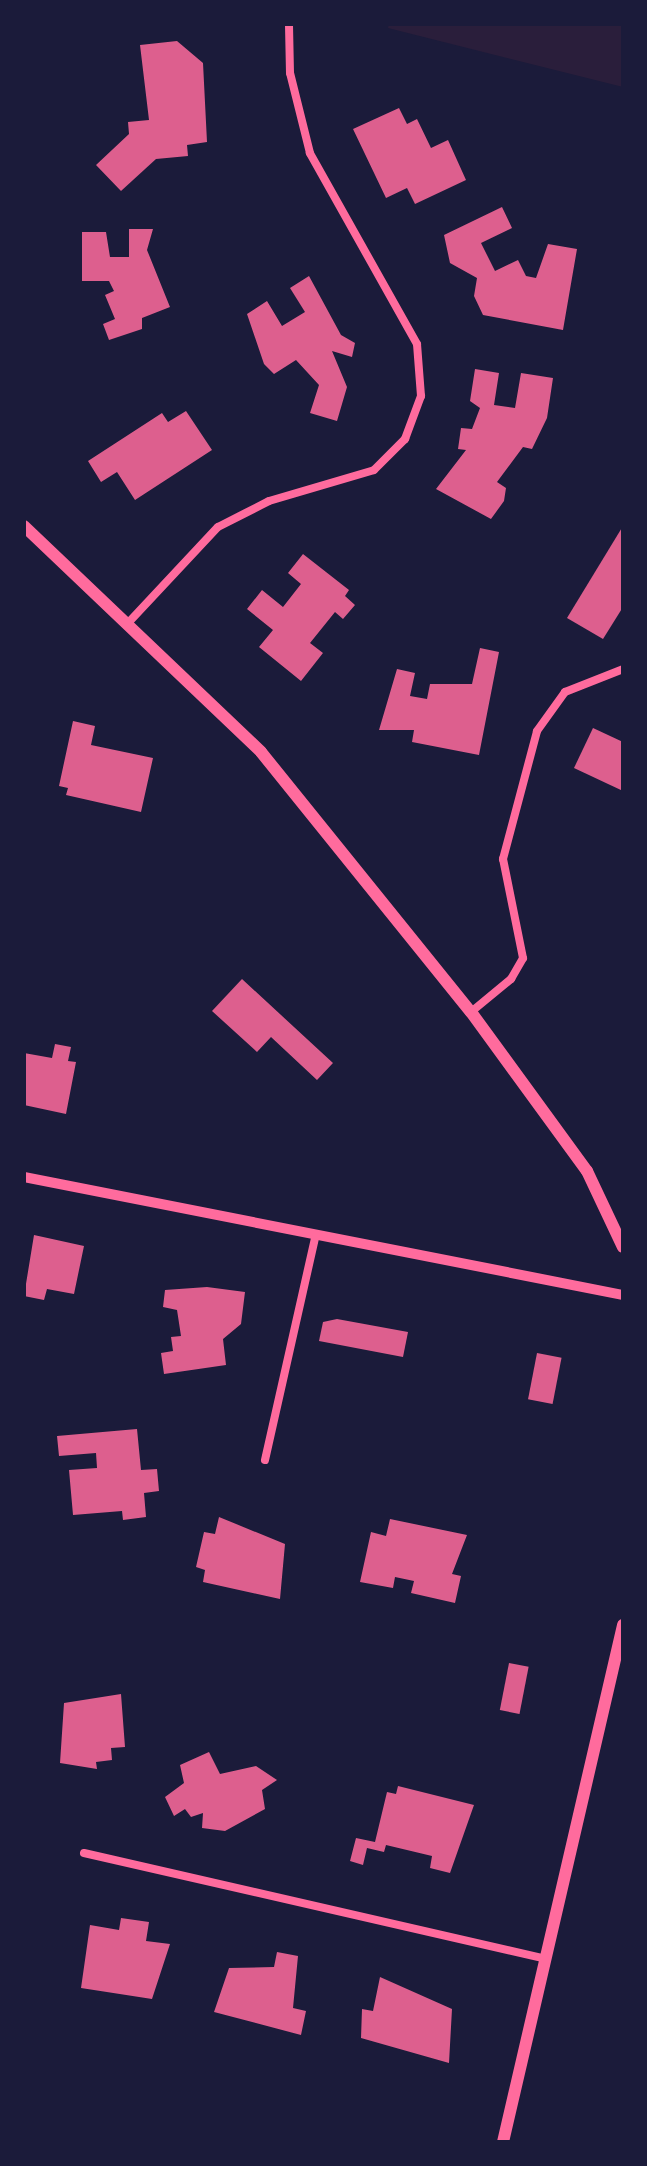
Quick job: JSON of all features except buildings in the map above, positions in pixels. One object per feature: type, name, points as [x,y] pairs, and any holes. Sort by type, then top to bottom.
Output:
[{"type":"main road","points":[[24,526],[129,622],[261,752],[471,1012],[587,1171],[623,1247]]},
{"type":"main road","points":[[503,2142],[623,1625]]},
{"type":"street","points":[[129,622],[218,527],[269,501],[374,470],[405,439],[421,396],[417,344],[310,153],[290,73],[289,24]]},
{"type":"street","points":[[471,1012],[511,979],[523,958],[503,859],[537,731],[565,692],[623,669]]},
{"type":"street","points":[[24,1177],[315,1238],[623,1295]]},
{"type":"street","points":[[265,1460],[315,1238]]},
{"type":"street","points":[[84,1853],[546,1959]]},
{"type":"shaded area","points":[[389,24],[623,24],[623,87],[388,28]]}]
